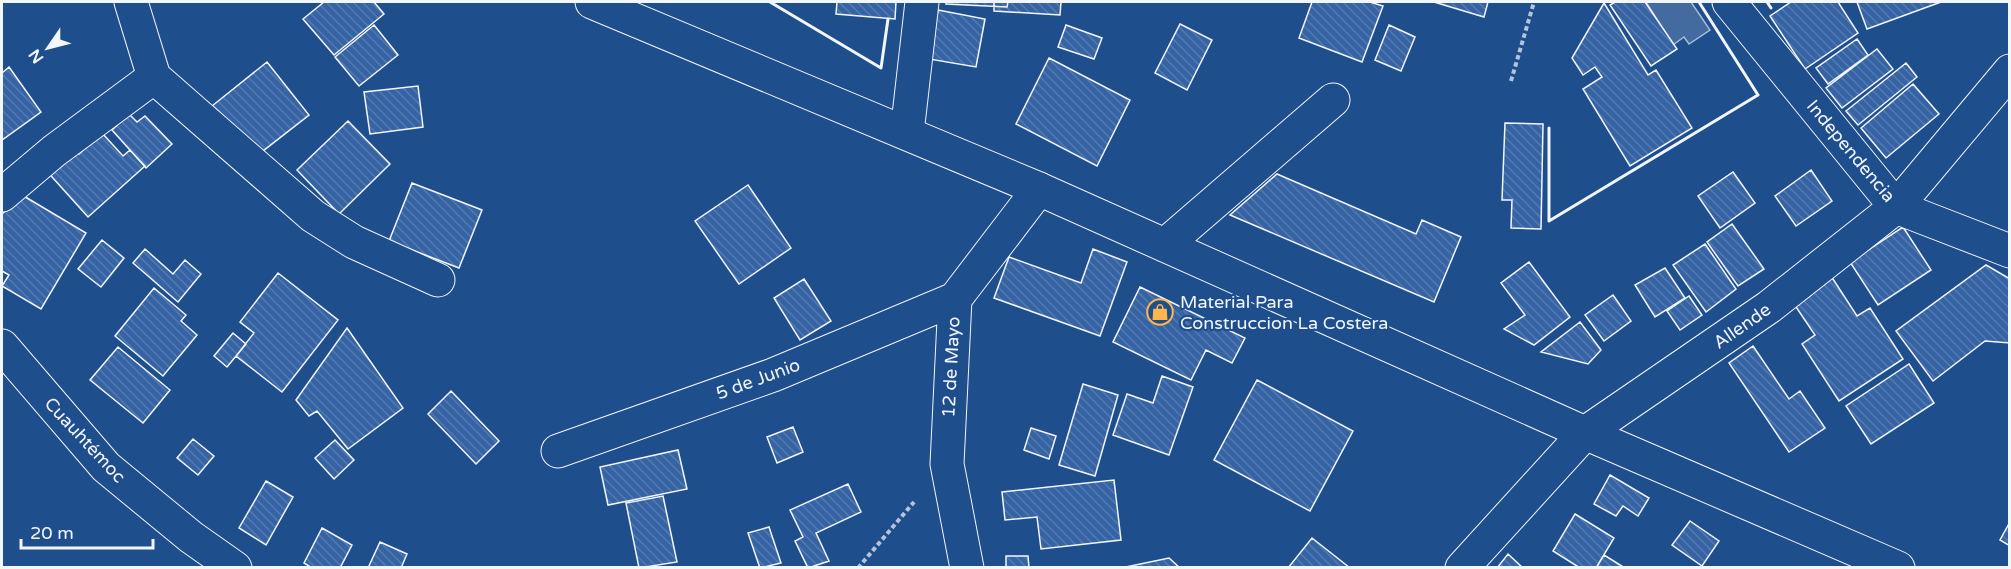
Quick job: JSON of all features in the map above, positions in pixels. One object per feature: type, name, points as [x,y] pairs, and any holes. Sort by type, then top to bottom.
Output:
[{"type":"main road","points":[[131,2],[154,77],[313,216],[354,242],[438,280]]},
{"type":"main road","points":[[592,2],[1039,189],[1585,433],[1898,567]]},
{"type":"main road","points":[[907,133],[922,2]]},
{"type":"main road","name":"Independencia","points":[[1729,2],[1896,207],[2010,250]]},
{"type":"main road","name":"Allende","points":[[1462,567],[1585,433],[1769,307],[1896,207],[2010,71]]},
{"type":"main road","points":[[2,195],[54,151],[154,77]]},
{"type":"main road","points":[[1165,245],[1333,100]]},
{"type":"main road","name":"12 de Mayo","points":[[967,567],[946,464],[955,300],[1039,189]]},
{"type":"main road","name":"5 de Junio","points":[[558,451],[772,375],[955,300]]},
{"type":"main road","name":"Cuauhtémoc","points":[[2,346],[106,467],[191,537],[235,567]]},
{"type":"path","points":[[1511,81],[1534,2]]},
{"type":"path","points":[[858,567],[946,464]]},
{"type":"water","points":[[1646,2],[1691,2],[1710,30],[1689,44],[1684,37],[1673,45]]},
{"type":"building","points":[[324,2],[374,2],[384,14],[334,55],[303,19]]},
{"type":"building","points":[[837,2],[896,2],[895,19],[836,14]]},
{"type":"building","points":[[946,2],[1008,2],[1007,7],[946,4]]},
{"type":"building","points":[[994,2],[1061,2],[1060,15],[994,11]]},
{"type":"building","points":[[1312,2],[1370,2],[1383,6],[1362,62],[1299,38]]},
{"type":"building","points":[[1434,2],[1488,2],[1484,17]]},
{"type":"building","points":[[1615,2],[1645,2],[1677,49],[1651,66],[1610,5]]},
{"type":"building","points":[[1791,2],[1838,2],[1858,33],[1805,69],[1770,16]]},
{"type":"building","points":[[1857,2],[1941,2],[1867,29]]},
{"type":"building","points":[[1604,3],[1648,75],[1656,70],[1692,128],[1630,166],[1583,89],[1602,77],[1595,67],[1583,75],[1572,58]]},
{"type":"building","points":[[938,10],[985,19],[976,67],[929,59]]},
{"type":"building","points":[[1180,24],[1212,40],[1187,90],[1155,73]]},
{"type":"building","points":[[374,25],[398,55],[359,86],[335,57]]},
{"type":"building","points":[[1066,25],[1102,38],[1094,59],[1058,47]]},
{"type":"building","points":[[1389,25],[1415,37],[1401,71],[1375,60]]},
{"type":"building","points":[[1857,39],[1868,55],[1828,84],[1816,68]]},
{"type":"building","points":[[1877,49],[1893,69],[1842,108],[1826,88]]},
{"type":"building","points":[[1049,58],[1130,100],[1097,166],[1016,124]]},
{"type":"building","points":[[267,62],[309,115],[254,158],[212,106]]},
{"type":"building","points":[[1906,63],[1917,77],[1858,125],[1846,111]]},
{"type":"building","points":[[9,67],[41,112],[2,140],[2,73]]},
{"type":"building","points":[[1913,84],[1939,114],[1886,158],[1861,128]]},
{"type":"building","points":[[418,86],[423,127],[370,134],[364,92]]},
{"type":"building","points":[[129,114],[137,122],[145,116],[172,144],[146,168],[112,130]]},
{"type":"building","points":[[348,121],[390,164],[339,214],[297,170]]},
{"type":"building","points":[[1505,123],[1543,124],[1541,229],[1511,228],[1512,200],[1502,200]]},
{"type":"building","points":[[102,133],[123,156],[130,150],[145,166],[88,217],[44,168],[70,145],[79,154]]},
{"type":"building","points":[[1811,170],[1832,201],[1796,226],[1775,196]]},
{"type":"building","points":[[1733,172],[1755,203],[1720,228],[1698,196]]},
{"type":"building","points":[[1277,174],[1416,234],[1422,220],[1461,237],[1434,302],[1230,215]]},
{"type":"building","points":[[412,183],[482,210],[459,268],[389,241]]},
{"type":"building","points":[[748,185],[791,248],[739,284],[695,221]]},
{"type":"building","points":[[22,195],[86,233],[41,309],[2,286],[9,275],[2,271],[2,214]]},
{"type":"building","points":[[1732,224],[1764,269],[1738,286],[1707,242]]},
{"type":"building","points":[[1903,227],[1931,270],[1878,305],[1850,262]]},
{"type":"building","points":[[102,240],[124,258],[101,287],[78,269]]},
{"type":"building","points":[[1705,244],[1736,289],[1706,312],[1673,265]]},
{"type":"building","points":[[145,249],[173,274],[185,260],[201,274],[178,302],[133,263]]},
{"type":"building","points":[[1093,249],[1127,262],[1100,336],[994,298],[1009,257],[1081,283]]},
{"type":"building","points":[[1529,262],[1570,317],[1534,345],[1504,329],[1525,315],[1501,283]]},
{"type":"building","points":[[1986,265],[2010,279],[2010,343],[1985,341],[1933,381],[1896,331]]},
{"type":"building","points":[[1665,268],[1685,298],[1655,317],[1635,285]]},
{"type":"building","points":[[278,273],[338,320],[282,392],[236,356],[254,333],[240,322]]},
{"type":"building","points":[[1831,276],[1857,316],[1870,308],[1903,359],[1839,401],[1802,344],[1815,335],[1792,301]]},
{"type":"building","points":[[804,279],[831,321],[800,340],[774,298]]},
{"type":"building","name":"Material Para Construccion La Costera","points":[[1140,287],[1245,338],[1232,363],[1206,350],[1191,380],[1113,342]]},
{"type":"building","points":[[154,288],[186,315],[181,321],[197,335],[163,376],[115,336]]},
{"type":"building","points":[[1613,295],[1631,321],[1604,341],[1585,315]]},
{"type":"building","points":[[1689,296],[1702,315],[1680,330],[1667,311]]},
{"type":"building","points":[[1580,322],[1601,350],[1588,364],[1541,352]]},
{"type":"building","points":[[347,328],[403,408],[348,449],[317,411],[309,416],[296,400]]},
{"type":"building","points":[[233,333],[246,344],[227,367],[214,356]]},
{"type":"building","points":[[1753,346],[1789,399],[1800,391],[1825,428],[1789,452],[1729,363]]},
{"type":"building","points":[[118,347],[170,390],[143,423],[90,380]]},
{"type":"building","points":[[1909,364],[1934,403],[1871,444],[1846,406]]},
{"type":"building","points":[[1162,376],[1193,387],[1169,455],[1113,435],[1127,394],[1153,403]]},
{"type":"building","points":[[1257,380],[1353,431],[1310,511],[1214,460]]},
{"type":"building","points":[[1083,384],[1118,395],[1095,476],[1059,465]]},
{"type":"building","points":[[451,391],[499,441],[476,464],[428,414]]},
{"type":"building","points":[[793,427],[803,452],[777,463],[767,437]]},
{"type":"building","points":[[1031,428],[1056,436],[1049,459],[1024,450]]},
{"type":"building","points":[[193,439],[214,456],[198,475],[177,458]]},
{"type":"building","points":[[335,440],[354,460],[334,479],[315,458]]},
{"type":"building","points":[[678,450],[687,489],[608,505],[600,467]]},
{"type":"building","points":[[1610,475],[1649,498],[1638,516],[1623,506],[1616,516],[1594,504]]},
{"type":"building","points":[[1114,480],[1121,540],[1041,549],[1037,517],[1005,520],[1002,492]]},
{"type":"building","points":[[266,481],[293,497],[266,545],[239,528]]},
{"type":"building","points":[[848,484],[861,512],[816,533],[829,561],[808,568],[795,541],[803,537],[790,510]]},
{"type":"building","points":[[663,496],[677,562],[639,568],[626,503]]},
{"type":"building","points":[[1575,514],[1614,538],[1596,568],[1580,568],[1553,551]]},
{"type":"building","points":[[1690,521],[1719,541],[1702,566],[1672,545]]},
{"type":"building","points":[[2010,522],[2010,546],[2000,540]]},
{"type":"building","points":[[769,527],[781,563],[760,568],[748,533]]},
{"type":"building","points":[[322,528],[352,545],[340,568],[312,568],[304,563]]},
{"type":"building","points":[[1312,538],[1350,568],[1288,568]]},
{"type":"building","points":[[380,542],[407,554],[401,568],[368,568]]},
{"type":"building","points":[[1508,554],[1523,568],[1497,568]]},
{"type":"building","points":[[1604,555],[1625,568],[1596,568]]},
{"type":"building","points":[[1006,556],[1028,556],[1029,568],[1006,568]]},
{"type":"building","points":[[1169,558],[1180,568],[1121,568]]},
{"type":"wall","points":[[770,2],[881,68],[888,19]]},
{"type":"wall","points":[[1549,221],[1758,95],[1699,2]]},
{"type":"wall","points":[[1767,2],[1771,8]]},
{"type":"wall","points":[[1549,128],[1549,221]]},
{"type":"place","name":"Material Para Construccion La Costera","points":[[1160,312]]}]
